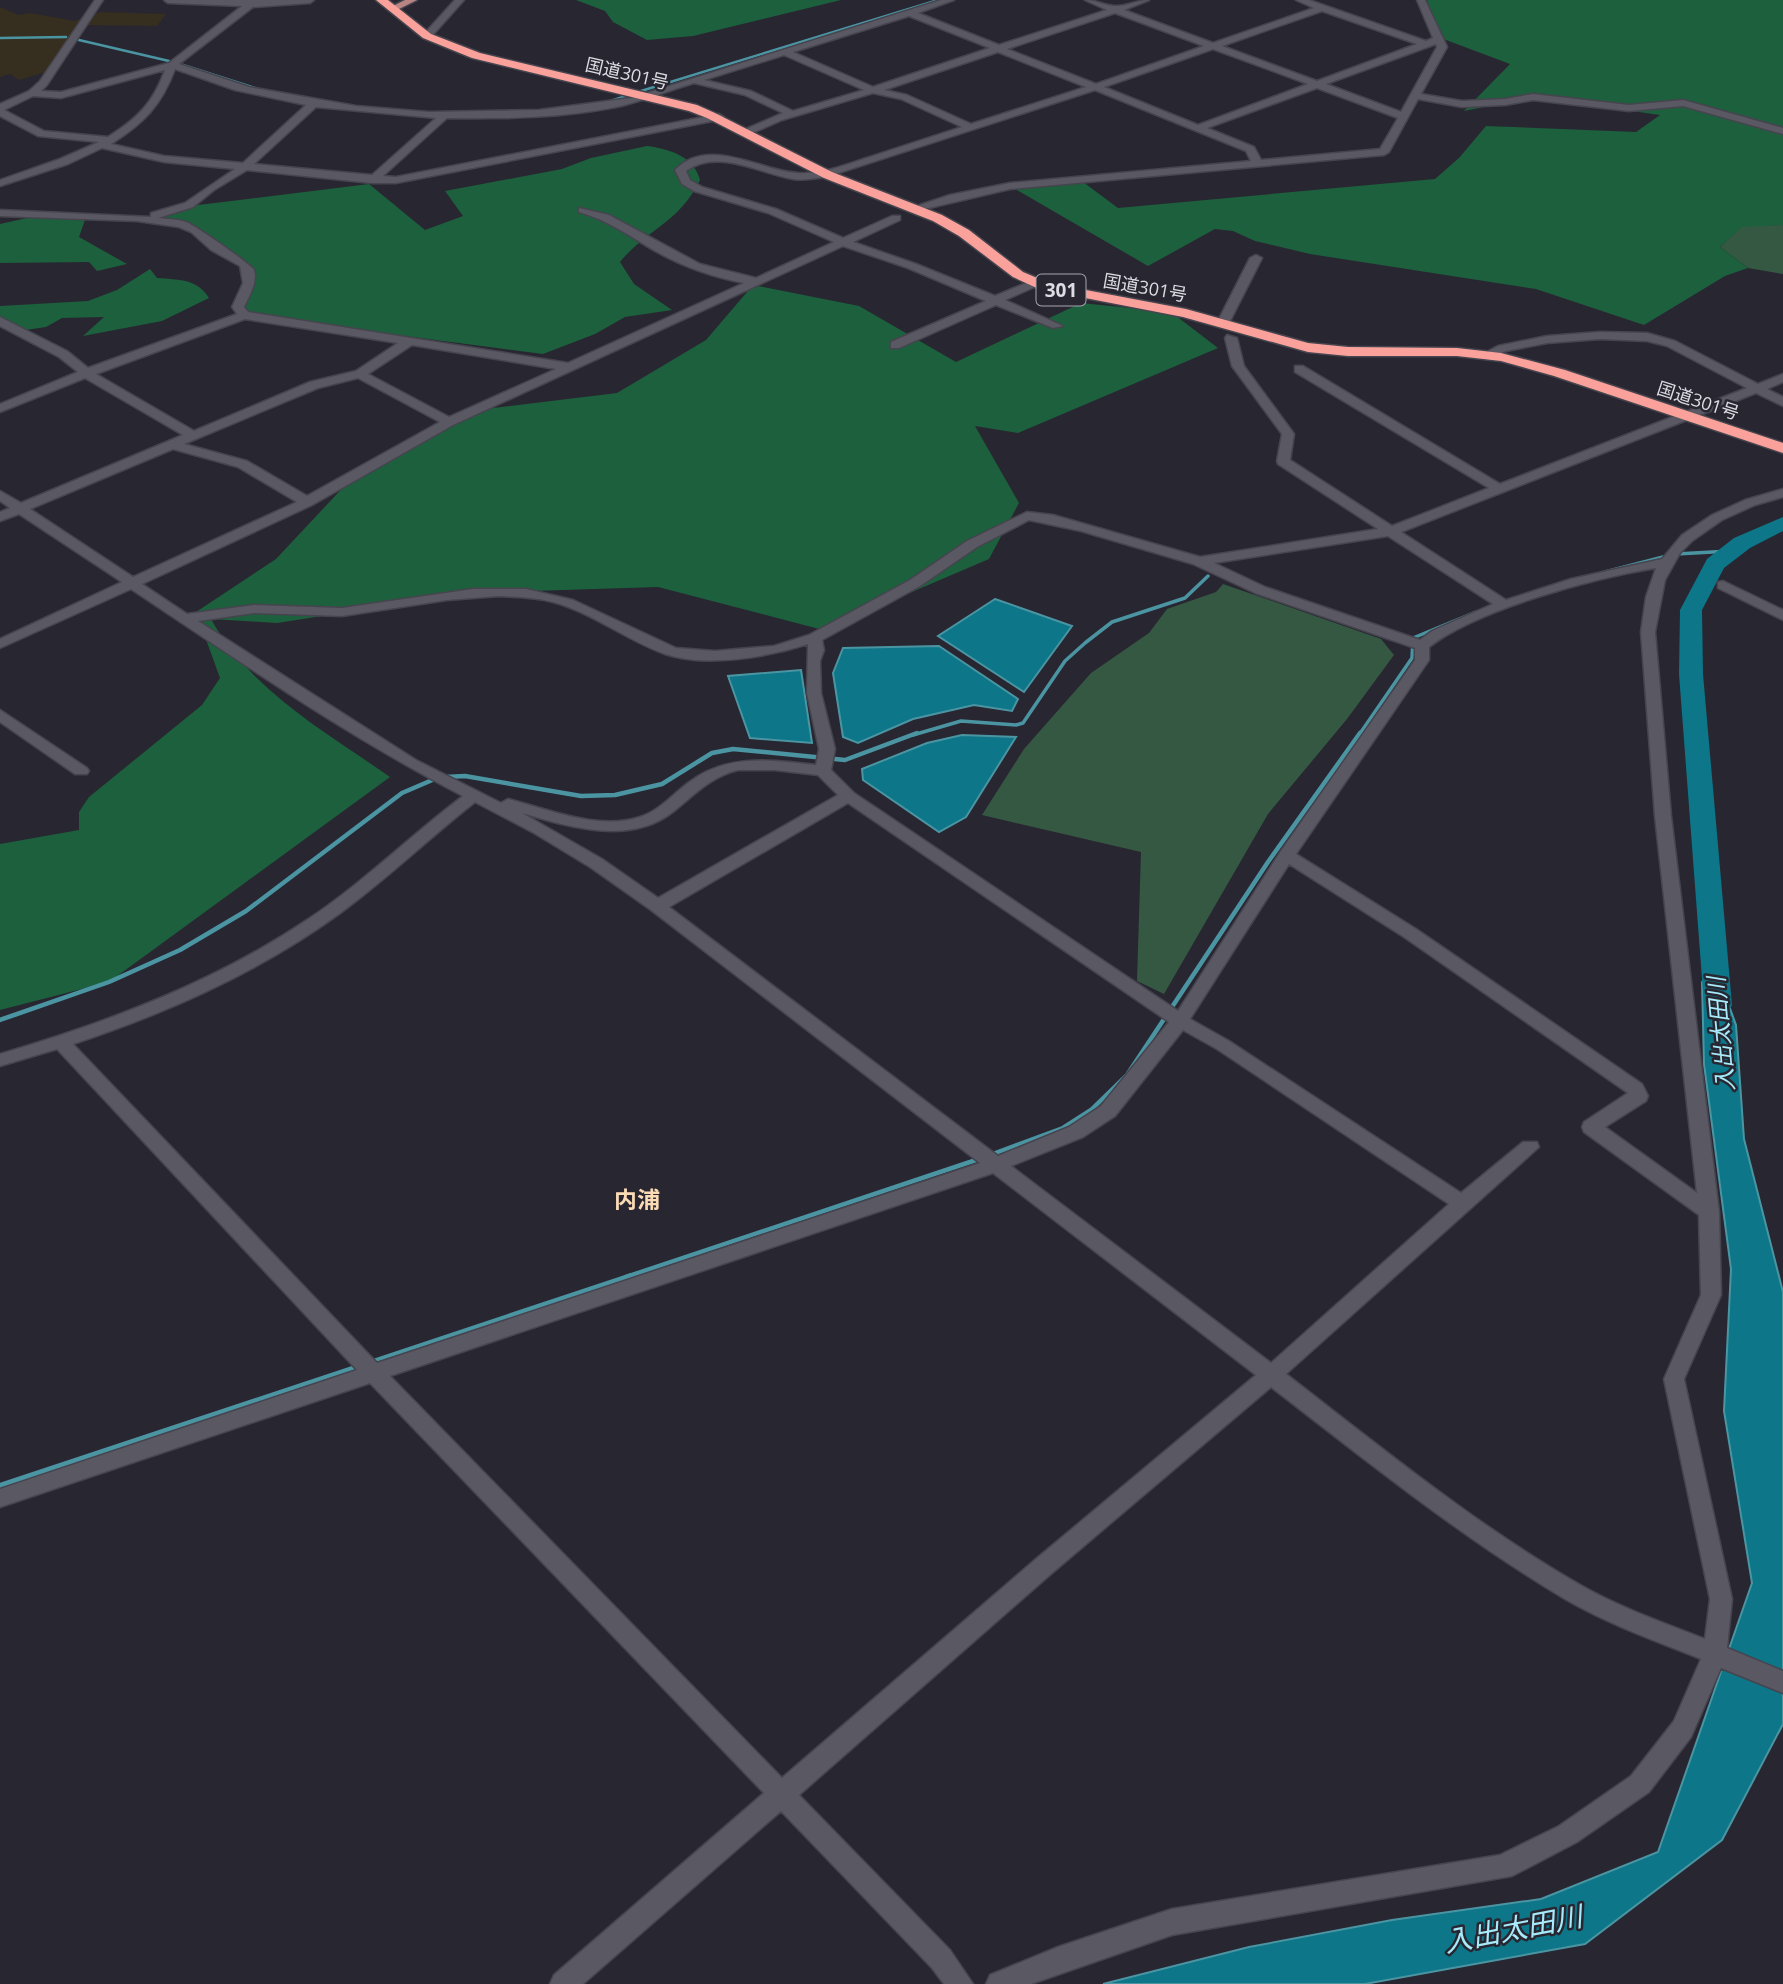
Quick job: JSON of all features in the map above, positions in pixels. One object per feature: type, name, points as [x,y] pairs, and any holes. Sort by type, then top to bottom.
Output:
[{"type":"highway","name":"国道301号","points":[[386,4],[427,36],[476,56],[648,97],[719,117],[750,131],[826,174],[916,208],[966,234],[1007,269],[1035,283],[1067,292],[1184,312],[1271,341],[1328,351],[1438,351],[1487,355],[1545,369],[1783,448]]},
{"type":"main road","points":[[386,4],[413,0]]},
{"type":"street","points":[[0,110],[32,93],[55,69],[71,40],[99,0]]},
{"type":"street","points":[[169,0],[310,0]]},
{"type":"street","points":[[427,36],[460,0]]},
{"type":"street","points":[[172,65],[245,90],[362,111],[500,116],[577,110],[622,105],[950,0]]},
{"type":"street","points":[[1089,0],[1402,116]]},
{"type":"street","points":[[750,131],[792,114],[1145,0]]},
{"type":"street","points":[[1300,0],[1423,43]]},
{"type":"street","points":[[916,208],[999,187],[1384,152],[1443,47],[1421,0]]},
{"type":"street","points":[[32,93],[61,94],[172,65],[254,2]]},
{"type":"street","points":[[1057,326],[912,266],[842,242],[772,211],[698,189],[686,182],[680,170],[692,163],[725,159],[794,177],[826,174],[1096,87],[1322,8]]},
{"type":"street","points":[[910,13],[1250,149],[1257,163]]},
{"type":"street","points":[[1198,128],[1423,43],[1440,39]]},
{"type":"street","points":[[785,52],[873,90],[904,97],[970,127]]},
{"type":"street","points":[[0,183],[105,142],[139,120],[158,99],[172,65]]},
{"type":"street","points":[[694,80],[748,93],[792,114]]},
{"type":"street","points":[[1415,96],[1462,104],[1505,102],[1533,97],[1629,108],[1683,103],[1783,131]]},
{"type":"street","points":[[138,218],[190,205],[210,188],[246,166],[313,104]]},
{"type":"street","points":[[0,110],[42,134],[105,142],[164,159],[372,180],[414,177],[719,117]]},
{"type":"street","points":[[372,180],[445,115]]},
{"type":"street","points":[[583,210],[611,218],[659,249],[696,268],[728,278],[755,282]]},
{"type":"street","points":[[0,213],[138,218],[182,224],[201,234],[215,248],[244,264],[250,275],[238,307],[244,315]]},
{"type":"street","points":[[0,644],[307,502],[449,422],[896,218]]},
{"type":"street","points":[[1223,323],[1256,258]]},
{"type":"street","points":[[895,345],[1035,283]]},
{"type":"street","points":[[0,408],[244,315],[568,367]]},
{"type":"street","points":[[0,321],[63,354],[86,373],[192,435]]},
{"type":"street","points":[[1231,338],[1238,366],[1288,434],[1283,461],[1504,606]]},
{"type":"street","points":[[1487,355],[1498,348],[1563,338],[1664,340],[1783,402]]},
{"type":"street","points":[[0,517],[314,385],[360,374],[411,341]]},
{"type":"street","points":[[1299,369],[1498,488]]},
{"type":"street","points":[[360,374],[449,422]]},
{"type":"street","points":[[1198,561],[1391,531],[1783,378]]},
{"type":"street","points":[[174,444],[184,450],[242,464],[307,502]]},
{"type":"street","points":[[999,1984],[1058,1960],[1172,1922],[1503,1867],[1568,1834],[1640,1784],[1684,1729],[1715,1656],[1721,1599],[1674,1380],[1711,1296],[1709,1212],[1663,816],[1648,632],[1650,607],[1666,562],[1689,537],[1720,517],[1783,493]]},
{"type":"street","points":[[0,495],[188,618],[259,668],[411,763],[540,829],[596,863],[657,906],[1474,1530],[1574,1593],[1715,1656],[1783,1682]]},
{"type":"street","points":[[188,618],[263,609],[302,614],[345,612],[434,596],[485,592],[521,593],[564,601],[654,644],[690,655],[775,650],[814,638],[893,596],[952,556],[1022,517],[1056,520],[1198,561],[1260,590],[1422,646]]},
{"type":"street","points":[[1422,646],[1461,621],[1504,606],[1636,565],[1666,562]]},
{"type":"street","points":[[1723,585],[1783,616]]},
{"type":"street","points":[[814,638],[817,650],[813,661],[814,693],[827,749],[823,771]]},
{"type":"street","points":[[0,1497],[368,1367],[995,1165],[1076,1132],[1108,1111],[1180,1021],[1287,855],[1422,660],[1422,646]]},
{"type":"street","points":[[0,715],[80,771]]},
{"type":"street","points":[[473,796],[566,820],[626,824],[652,819],[701,782],[724,769],[760,766],[823,771],[849,796],[1180,1021],[1223,1045],[1462,1203]]},
{"type":"street","points":[[0,1060],[61,1043],[237,971],[282,944],[377,878],[428,829],[473,796]]},
{"type":"street","points":[[657,906],[849,796]]},
{"type":"street","points":[[1287,855],[1410,933],[1636,1089],[1639,1096],[1591,1128],[1709,1212]]},
{"type":"street","points":[[61,1043],[368,1367],[941,1959],[960,1984]]},
{"type":"street","points":[[563,1984],[779,1794],[1270,1376],[1462,1203],[1530,1147]]},
{"type":"shaded area","points":[[0,7],[18,15],[30,13],[75,21],[101,12],[166,14],[157,26],[77,25],[46,72],[19,80],[10,74],[0,77]]},
{"type":"green space","points":[[576,0],[841,0],[693,36],[647,40],[613,22],[605,11]]},
{"type":"green space","points":[[1427,0],[1783,0],[1783,225],[1742,227],[1720,247],[1748,268],[1725,276],[1644,325],[1536,289],[1310,254],[1255,241],[1233,231],[1215,229],[1148,266],[1010,186],[1075,176],[1118,208],[1435,179],[1459,158],[1486,126],[1636,132],[1660,115],[1533,97],[1464,111],[1510,64],[1438,37]]},
{"type":"green space","points":[[647,146],[680,155],[692,165],[700,180],[682,207],[620,262],[634,284],[672,310],[625,317],[595,334],[543,354],[244,315],[248,270],[186,226],[149,216],[190,206],[369,184],[425,230],[463,216],[445,191],[562,169],[591,158]]},
{"type":"green space","points":[[36,216],[86,217],[79,237],[127,264],[97,271],[89,262],[0,263],[0,224]]},
{"type":"green space","points":[[1783,225],[1783,274],[1748,268],[1720,247],[1742,226]]},
{"type":"green space","points":[[150,269],[157,278],[193,283],[209,298],[162,321],[83,336],[104,317],[62,318],[46,327],[19,331],[0,319],[0,306],[88,301],[117,290]]},
{"type":"green space","points":[[753,285],[859,306],[956,362],[1081,303],[1171,312],[1218,348],[1018,433],[975,426],[1019,503],[989,559],[823,630],[658,587],[471,593],[277,623],[211,619],[246,667],[268,688],[291,708],[390,777],[109,982],[0,1010],[0,844],[79,830],[79,812],[89,797],[202,705],[220,678],[196,612],[276,559],[365,464],[485,409],[617,393],[706,340]]},
{"type":"green space","points":[[1223,584],[1381,639],[1394,655],[1347,719],[1268,814],[1164,994],[1137,981],[1141,852],[982,815],[1024,749],[1091,673],[1149,633],[1167,609],[1216,592]]},
{"type":"water","points":[[995,599],[1072,626],[1024,692],[938,636]]},
{"type":"water","points":[[939,646],[1018,699],[1012,711],[974,705],[913,719],[858,743],[843,737],[833,673],[843,648]]},
{"type":"water","points":[[801,670],[812,743],[750,738],[728,676]]},
{"type":"water","points":[[962,735],[1016,737],[966,817],[939,832],[863,780],[862,769],[927,743]]},
{"type":"water","points":[[1715,967],[1736,1025],[1744,1139],[1783,1292],[1783,1724],[1722,1840],[1585,1944],[1365,1984],[1103,1984],[1249,1947],[1392,1920],[1541,1899],[1658,1852],[1752,1583],[1724,1411],[1731,1269],[1704,1064],[1702,982]]},
{"type":"waterway","points":[[641,91],[938,0]]},
{"type":"waterway","points":[[0,38],[66,37]]},
{"type":"waterway","points":[[79,40],[169,61]]},
{"type":"waterway","points":[[180,64],[258,89]]},
{"type":"waterway","points":[[607,102],[626,96]]},
{"type":"waterway","name":"入出太田川","points":[[1718,1005],[1691,674],[1691,610],[1715,564],[1742,543],[1783,523]]},
{"type":"waterway","points":[[1676,554],[1731,551]]},
{"type":"waterway","points":[[1605,572],[1667,556]]},
{"type":"waterway","points":[[913,735],[961,721],[1016,725],[1023,723],[1065,661],[1085,643],[1112,622],[1185,598],[1208,576]]},
{"type":"waterway","points":[[1359,735],[1412,658],[1413,638],[1476,612]]},
{"type":"waterway","points":[[445,777],[465,776],[581,796],[615,795],[662,784],[712,753],[733,749],[845,760],[917,733]]},
{"type":"waterway","points":[[990,1155],[1063,1128],[1091,1110],[1127,1075],[1268,862],[1360,733]]},
{"type":"waterway","points":[[0,1020],[109,982],[180,950],[246,911],[402,793],[437,778]]},
{"type":"waterway","points":[[626,1277],[979,1159]]},
{"type":"waterway","points":[[370,1363],[631,1276]]},
{"type":"waterway","points":[[0,1486],[358,1367]]},
{"type":"district","name":"内浦","points":[[637,1200]]}]
